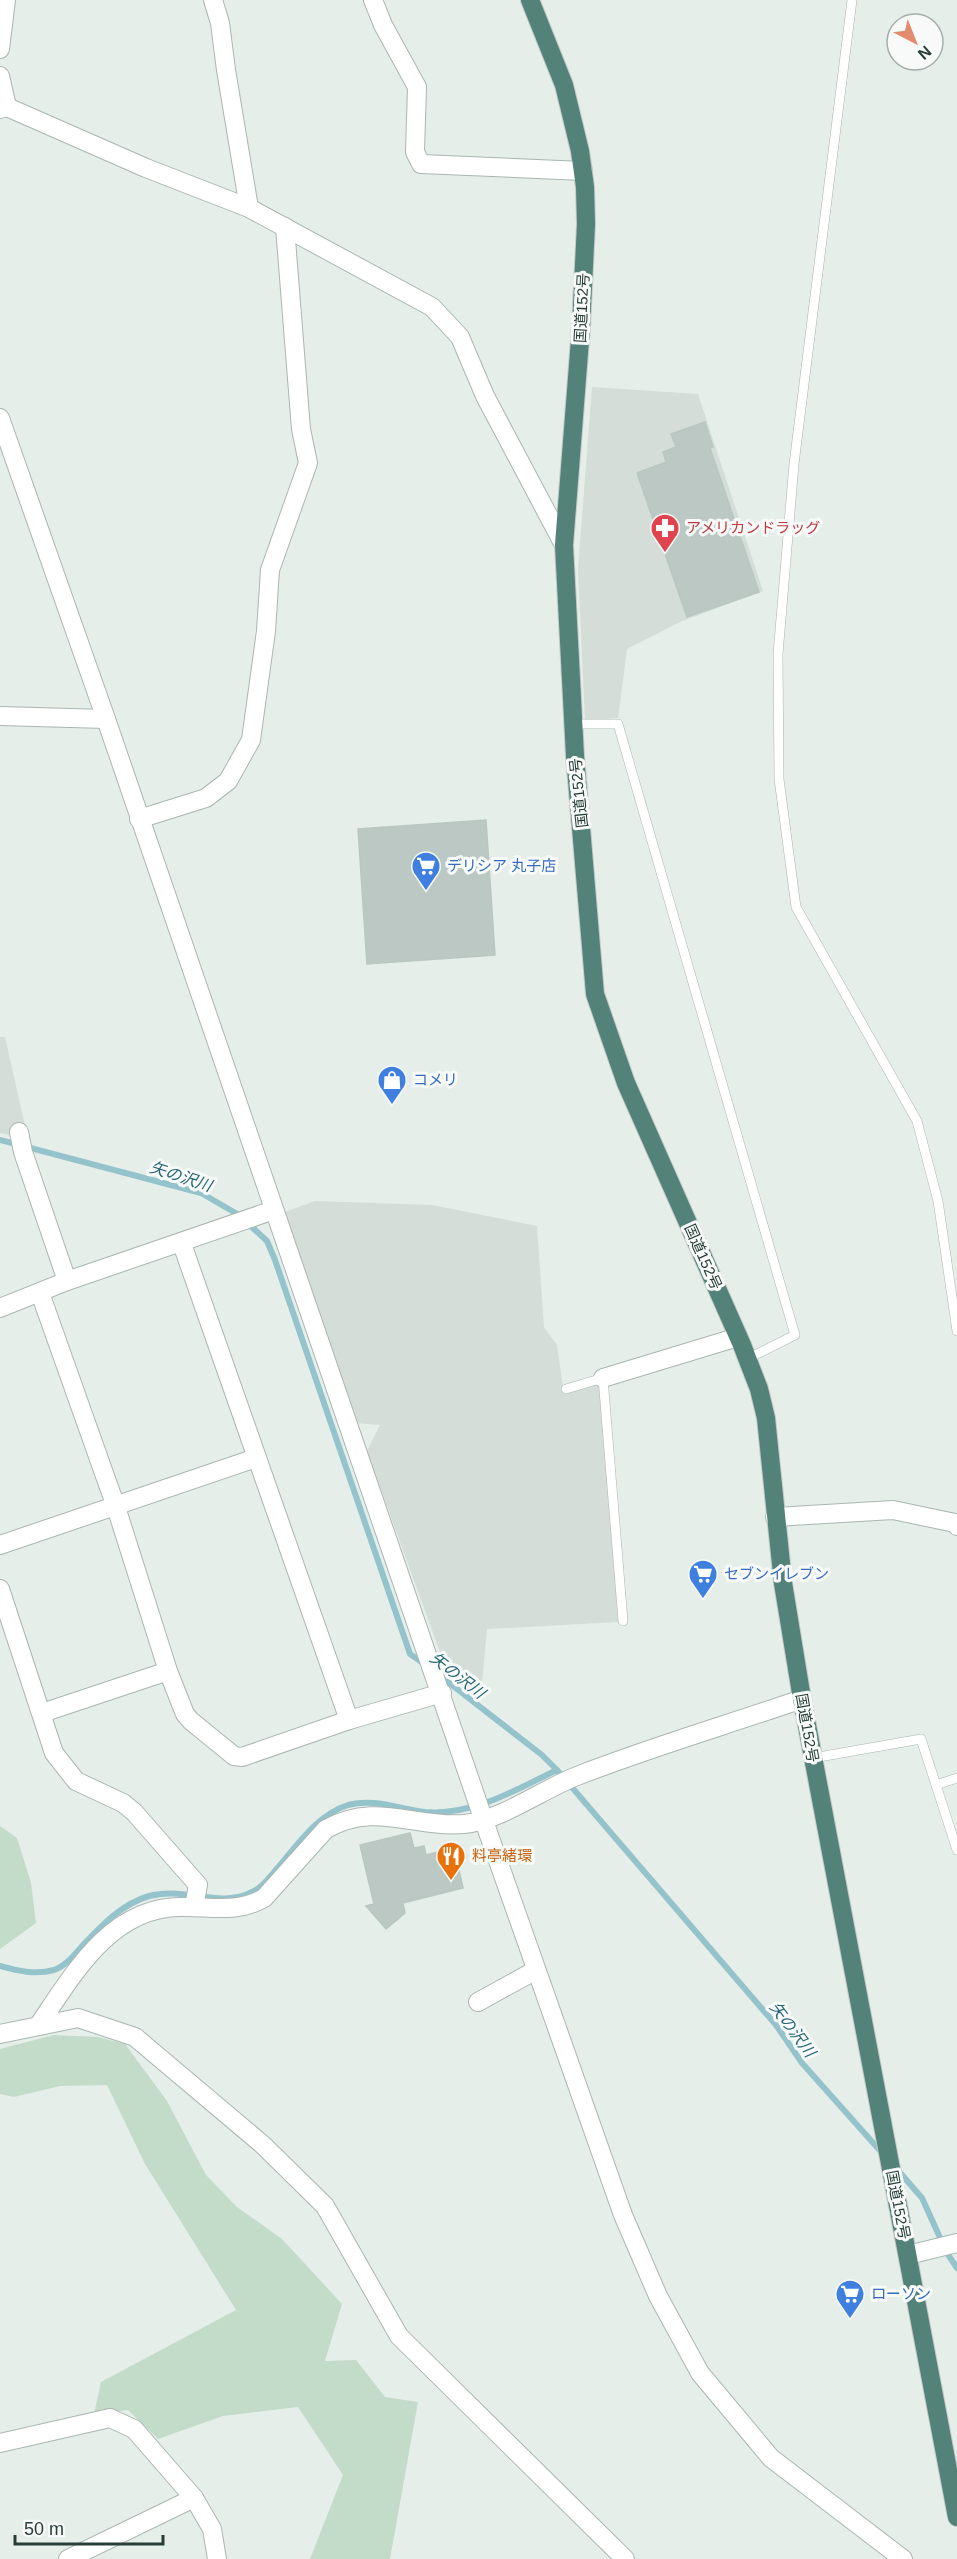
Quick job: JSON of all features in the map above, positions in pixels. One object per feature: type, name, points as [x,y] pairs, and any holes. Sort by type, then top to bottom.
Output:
[{"type":"highway","name":"国道152号","points":[[530,0],[564,85],[583,171],[586,224],[581,327],[564,545],[573,724],[595,994],[626,1083],[738,1337],[759,1389],[766,1418],[783,1583],[802,1700],[957,2517]]},
{"type":"street","points":[[0,49],[6,0]]},
{"type":"street","points":[[213,0],[220,23],[227,80],[249,208]]},
{"type":"street","points":[[373,0],[383,25],[417,87],[415,152],[421,164],[583,171]]},
{"type":"street","points":[[0,76],[4,108],[146,168],[249,208],[432,308],[460,337],[484,396],[564,545]]},
{"type":"street","points":[[139,819],[206,798],[228,781],[251,740],[266,631],[270,570],[308,464],[301,429],[285,227]]},
{"type":"street","points":[[0,418],[622,2215],[658,2296],[700,2373],[771,2458],[903,2559]]},
{"type":"street","points":[[0,717],[106,719]]},
{"type":"street","points":[[21,1140],[67,1281]]},
{"type":"street","points":[[0,1308],[67,1281],[182,1244],[274,1210]]},
{"type":"street","points":[[182,1244],[349,1720]]},
{"type":"street","points":[[40,1293],[116,1507],[168,1671],[185,1714],[234,1756],[242,1757],[440,1688]]},
{"type":"street","points":[[603,1378],[738,1337]]},
{"type":"street","points":[[0,1545],[256,1458]]},
{"type":"street","points":[[776,1517],[894,1510],[955,1523],[957,1526]]},
{"type":"street","points":[[0,1589],[54,1753],[76,1781],[123,1803],[134,1812],[198,1885],[195,1900]]},
{"type":"street","points":[[42,1713],[168,1671]]},
{"type":"street","points":[[38,2026],[67,1983],[110,1932],[140,1914],[195,1900],[236,1909],[251,1906],[264,1898],[326,1829],[352,1818],[369,1815],[445,1824],[465,1824],[481,1811],[576,1776],[802,1700]]},
{"type":"street","points":[[478,2002],[536,1970]]},
{"type":"street","points":[[0,2034],[78,2018],[135,2037],[263,2145],[325,2206],[399,2336],[625,2559]]},
{"type":"street","points":[[908,2255],[957,2243]]},
{"type":"street","points":[[0,2443],[110,2418],[134,2429],[194,2498],[212,2529],[217,2559]]},
{"type":"street","points":[[68,2559],[194,2498]]},
{"type":"lane","points":[[852,0],[794,464],[778,654],[779,779],[796,907],[917,1121],[938,1201],[957,1331]]},
{"type":"lane","points":[[573,724],[618,724],[795,1335],[747,1359]]},
{"type":"lane","points":[[566,1389],[603,1378],[623,1621]]},
{"type":"lane","points":[[813,1758],[921,1739],[957,1850]]},
{"type":"lane","points":[[936,1785],[957,1778]]},
{"type":"shaded area","name":"アメリカンドラッグ","points":[[592,387],[698,394],[763,591],[680,622],[627,649],[618,718],[585,721],[578,569]]},
{"type":"shaded area","points":[[0,1037],[5,1037],[28,1139],[0,1133]]},
{"type":"shaded area","points":[[315,1201],[432,1205],[537,1226],[544,1327],[557,1345],[564,1394],[601,1384],[618,1622],[487,1629],[481,1695],[444,1663],[367,1451],[380,1425],[354,1423],[282,1213]]},
{"type":"green space","points":[[0,1826],[17,1838],[31,1883],[36,1923],[0,1949]]},
{"type":"green space","points":[[54,2035],[98,2037],[125,2044],[167,2101],[206,2175],[237,2207],[282,2239],[342,2304],[325,2361],[356,2360],[385,2397],[418,2402],[390,2559],[310,2559],[343,2475],[298,2407],[223,2416],[158,2439],[128,2410],[94,2414],[101,2382],[236,2310],[145,2164],[107,2085],[60,2086],[14,2097],[0,2094],[0,2049]]},
{"type":"building","points":[[705,422],[713,447],[710,448],[759,592],[687,617],[637,473],[666,462],[663,452],[676,447],[671,434]]},
{"type":"building","name":"デリシア 丸子店","points":[[486,820],[495,955],[367,964],[358,829]]},
{"type":"building","points":[[410,1833],[414,1848],[424,1846],[426,1855],[454,1848],[463,1888],[403,1903],[405,1913],[386,1929],[366,1906],[374,1904],[360,1845]]},
{"type":"waterway","name":"矢の沢川","points":[[0,1140],[201,1193],[239,1215],[267,1241],[410,1654],[426,1665]]},
{"type":"waterway","name":"矢の沢川","points":[[439,1675],[542,1755],[557,1770],[776,2025],[802,2063],[883,2154]]},
{"type":"waterway","points":[[0,1966],[33,1972],[54,1970],[63,1966],[98,1929],[130,1904],[149,1896],[175,1894],[228,1898],[240,1897],[252,1892],[265,1883],[317,1824],[326,1816],[348,1805],[377,1803],[425,1812],[460,1810],[493,1800],[557,1770]]},
{"type":"waterway","name":"矢の沢川","points":[[896,2168],[922,2198],[947,2253],[957,2268]]},
{"type":"place","name":"アメリカンドラッグ","points":[[665,554]]},
{"type":"place","name":"デリシア 丸子店","points":[[426,892]]},
{"type":"place","name":"コメリ","points":[[392,1106]]},
{"type":"place","name":"セブンイレブン","points":[[703,1600]]},
{"type":"place","name":"料亭緒環","points":[[451,1882]]},
{"type":"place","name":"ローソン","points":[[850,2320]]}]
